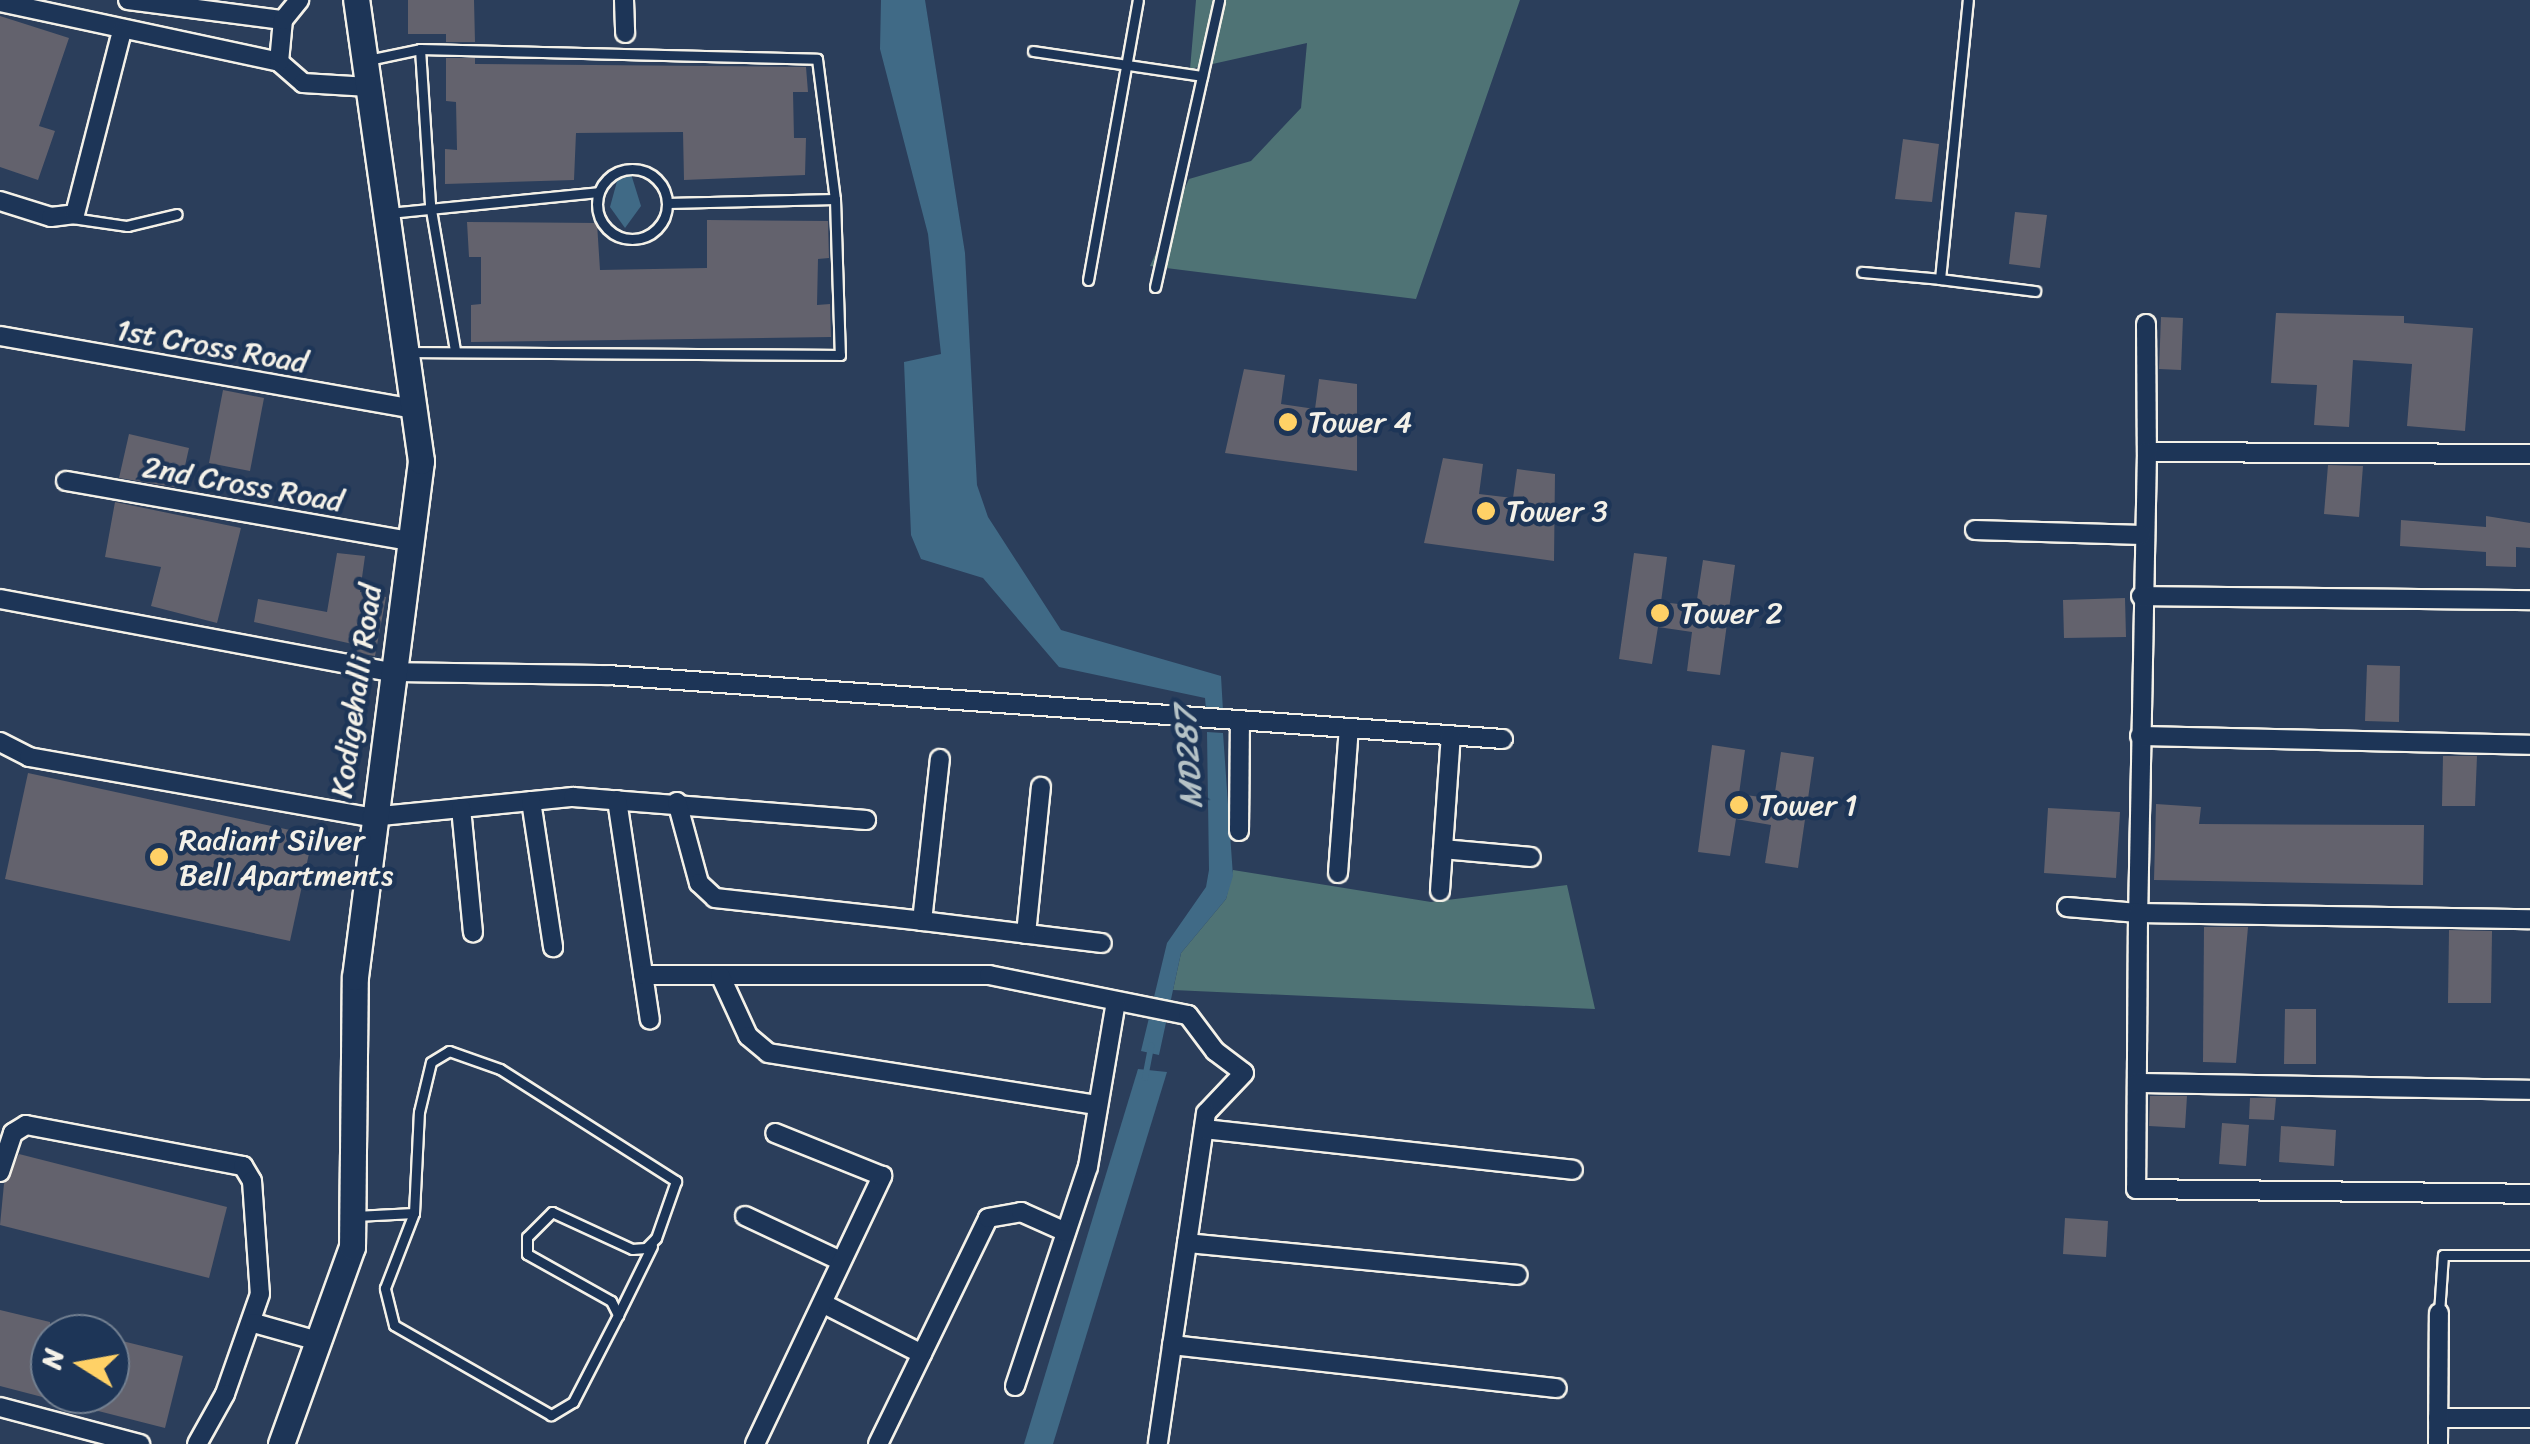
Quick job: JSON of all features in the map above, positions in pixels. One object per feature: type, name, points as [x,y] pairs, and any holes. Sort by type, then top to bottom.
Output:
[{"type":"street","points":[[128,0],[282,20]]},
{"type":"street","points":[[279,62],[282,20],[299,0]]},
{"type":"street","name":"Kodigehalli Road","points":[[282,1444],[352,1247],[355,977],[371,817],[421,461],[356,0]]},
{"type":"street","points":[[624,0],[625,33]]},
{"type":"street","points":[[0,2],[279,62],[303,83],[368,88]]},
{"type":"street","points":[[0,200],[64,218],[82,201],[122,30]]},
{"type":"street","points":[[2146,324],[2136,1189],[2530,1194]]},
{"type":"street","name":"1st Cross Road","points":[[0,336],[414,409]]},
{"type":"street","points":[[2146,452],[2530,454]]},
{"type":"street","name":"2nd Cross Road","points":[[66,481],[410,541]]},
{"type":"street","points":[[1975,530],[2142,536]]},
{"type":"street","points":[[2142,596],[2530,600]]},
{"type":"street","points":[[0,598],[390,672],[608,676],[1503,739]]},
{"type":"street","points":[[1239,831],[1240,720]]},
{"type":"street","points":[[1338,873],[1348,728]]},
{"type":"street","points":[[1440,892],[1451,735]]},
{"type":"street","points":[[2140,736],[2530,745]]},
{"type":"street","points":[[0,742],[28,757],[371,817],[531,801],[617,800],[866,820]]},
{"type":"street","points":[[922,921],[940,759]]},
{"type":"street","points":[[1026,934],[1041,786]]},
{"type":"street","points":[[617,800],[650,1020]]},
{"type":"street","points":[[531,801],[553,947]]},
{"type":"street","points":[[677,802],[699,883],[716,898],[1102,943]]},
{"type":"street","points":[[460,808],[473,932]]},
{"type":"street","points":[[1443,849],[1532,858]]},
{"type":"street","points":[[2067,907],[2138,913],[2530,919]]},
{"type":"street","points":[[643,974],[989,975],[1188,1014],[1215,1052],[1244,1074],[1206,1113],[1159,1444]]},
{"type":"street","points":[[720,975],[748,1036],[768,1053],[1098,1105]]},
{"type":"street","points":[[1015,1386],[1088,1166],[1098,1105],[1125,1003]]},
{"type":"street","points":[[2138,1083],[2530,1090]]},
{"type":"street","points":[[0,1172],[13,1133],[26,1125],[242,1166],[253,1197],[260,1294],[254,1324],[197,1444]]},
{"type":"street","points":[[1204,1130],[1573,1170]]},
{"type":"street","points":[[755,1444],[882,1176],[775,1133]]},
{"type":"street","points":[[878,1444],[988,1218],[1021,1212],[1066,1232]]},
{"type":"street","points":[[745,1216],[841,1262]]},
{"type":"street","points":[[1187,1243],[1517,1276]]},
{"type":"street","points":[[824,1304],[922,1354]]},
{"type":"street","points":[[2438,1444],[2439,1313]]},
{"type":"street","points":[[254,1324],[318,1341]]},
{"type":"street","points":[[1172,1345],[1557,1388]]},
{"type":"street","points":[[0,1407],[140,1444]]},
{"type":"street","points":[[2438,1418],[2530,1418]]},
{"type":"lane","points":[[1088,280],[1138,0]]},
{"type":"lane","points":[[1155,287],[1219,0]]},
{"type":"lane","points":[[1940,280],[1968,0]]},
{"type":"lane","points":[[366,60],[420,49],[817,59],[836,199],[840,355],[406,352]]},
{"type":"lane","points":[[420,49],[430,204],[455,350]]},
{"type":"lane","points":[[1033,52],[1202,76]]},
{"type":"lane","points":[[637,168],[658,180],[667,202],[653,232],[621,238],[598,216],[598,192],[614,173],[637,168]]},
{"type":"lane","points":[[386,213],[430,204],[598,192]]},
{"type":"lane","points":[[667,202],[836,199]]},
{"type":"lane","points":[[64,218],[127,226],[176,214]]},
{"type":"lane","points":[[1862,272],[2035,291]]},
{"type":"lane","points":[[449,1051],[500,1069],[676,1181],[656,1238],[573,1402],[550,1415],[394,1325],[385,1288],[414,1213],[419,1112],[431,1062],[449,1051]]},
{"type":"lane","points":[[618,1316],[611,1300],[527,1254],[527,1237],[552,1212],[632,1249],[656,1238]]},
{"type":"lane","points":[[355,1216],[414,1213]]},
{"type":"lane","points":[[2439,1313],[2443,1255],[2530,1255]]},
{"type":"green space","points":[[1196,0],[1520,0],[1416,299],[1150,266],[1189,179],[1251,161],[1301,108],[1307,43],[1190,69]]},
{"type":"green space","points":[[1233,870],[1431,902],[1567,885],[1595,1009],[1173,990],[1181,953],[1226,899]]},
{"type":"water","points":[[881,0],[925,0],[965,253],[977,485],[988,517],[1061,630],[1221,676],[1223,711],[1206,710],[1205,698],[1059,667],[983,578],[921,559],[911,535],[904,362],[941,354],[928,234],[880,49]]},
{"type":"water","points":[[619,174],[631,174],[641,206],[625,228],[610,207]]},
{"type":"water","points":[[1207,732],[1223,733],[1233,876],[1226,899],[1181,953],[1159,1055],[1141,1051],[1167,943],[1206,887],[1209,870]]},
{"type":"water","points":[[1138,1069],[1167,1072],[1053,1444],[1024,1444]]},
{"type":"building","points":[[408,0],[474,0],[475,42],[446,42],[446,34],[408,34]]},
{"type":"building","points":[[0,16],[69,38],[39,126],[55,131],[38,180],[0,167]]},
{"type":"building","points":[[446,58],[475,58],[475,64],[806,67],[808,92],[793,92],[794,138],[806,138],[805,175],[684,180],[683,132],[576,133],[574,180],[445,184],[445,149],[457,150],[456,102],[446,101]]},
{"type":"building","points":[[1903,139],[1939,144],[1932,202],[1895,199]]},
{"type":"building","points":[[2015,212],[2047,215],[2040,268],[2009,264]]},
{"type":"building","points":[[707,220],[828,221],[829,258],[818,259],[817,305],[830,304],[831,337],[471,342],[471,305],[481,304],[481,257],[469,257],[467,222],[597,223],[600,270],[707,268]]},
{"type":"building","points":[[2276,313],[2404,316],[2404,323],[2473,328],[2465,431],[2407,426],[2412,364],[2353,360],[2349,427],[2314,425],[2317,385],[2271,383]]},
{"type":"building","points":[[2161,317],[2183,318],[2181,370],[2159,369]]},
{"type":"building","name":"Tower 4","points":[[1244,369],[1285,375],[1281,404],[1315,409],[1319,379],[1357,384],[1357,471],[1225,453]]},
{"type":"building","points":[[223,390],[264,398],[250,471],[209,463]]},
{"type":"building","points":[[129,434],[189,448],[180,488],[119,478]]},
{"type":"building","name":"Tower 3","points":[[1443,458],[1483,464],[1479,494],[1513,498],[1517,469],[1555,474],[1554,561],[1424,543]]},
{"type":"building","points":[[2328,465],[2363,466],[2359,517],[2324,514]]},
{"type":"building","points":[[115,502],[241,528],[217,623],[151,606],[161,567],[105,557]]},
{"type":"building","points":[[2486,516],[2530,523],[2530,548],[2516,547],[2516,567],[2486,566],[2486,552],[2400,546],[2401,520],[2486,527]]},
{"type":"building","points":[[337,553],[365,556],[360,592],[386,597],[375,656],[356,653],[357,645],[254,622],[258,599],[327,612]]},
{"type":"building","name":"Tower 2","points":[[1634,553],[1667,557],[1661,602],[1696,606],[1703,560],[1735,565],[1720,675],[1687,671],[1692,632],[1658,627],[1652,664],[1619,659]]},
{"type":"building","points":[[2125,598],[2126,637],[2064,638],[2063,600]]},
{"type":"building","points":[[2367,665],[2400,666],[2399,722],[2365,721]]},
{"type":"building","name":"Tower 1","points":[[1712,745],[1745,750],[1739,794],[1774,799],[1781,752],[1814,757],[1798,868],[1765,863],[1771,825],[1736,819],[1730,856],[1698,852]]},
{"type":"building","points":[[2443,756],[2477,756],[2475,806],[2442,806]]},
{"type":"building","name":"Radiant Silver Bell Apartments","points":[[28,773],[313,835],[290,941],[5,879]]},
{"type":"building","points":[[2156,804],[2201,807],[2199,824],[2424,825],[2423,885],[2154,880]]},
{"type":"building","points":[[2048,808],[2120,812],[2116,878],[2044,873]]},
{"type":"building","points":[[2204,927],[2248,927],[2236,1063],[2203,1062]]},
{"type":"building","points":[[2449,930],[2492,931],[2491,1003],[2448,1003]]},
{"type":"building","points":[[2285,1009],[2316,1009],[2316,1064],[2284,1064]]},
{"type":"building","points":[[2150,1096],[2187,1096],[2185,1128],[2149,1126]]},
{"type":"building","points":[[2250,1098],[2276,1098],[2274,1120],[2249,1119]]},
{"type":"building","points":[[2222,1123],[2249,1125],[2246,1166],[2219,1164]]},
{"type":"building","points":[[2281,1126],[2336,1130],[2334,1166],[2279,1162]]},
{"type":"building","points":[[19,1154],[227,1207],[209,1278],[0,1225],[4,1184]]},
{"type":"building","points":[[2065,1218],[2108,1221],[2106,1257],[2063,1254]]},
{"type":"building","points":[[0,1310],[30,1317],[30,1394],[0,1386]]},
{"type":"building","points":[[130,1343],[183,1356],[165,1428],[110,1414],[130,1414]]},
{"type":"waterway","name":"MD287","points":[[1145,1078],[1151,1046]]},
{"type":"place","name":"Tower 4","points":[[1288,422]]},
{"type":"place","name":"Tower 3","points":[[1486,511]]},
{"type":"place","name":"Tower 2","points":[[1660,613]]},
{"type":"place","name":"Tower 1","points":[[1739,805]]},
{"type":"place","name":"Radiant Silver Bell Apartments","points":[[159,857]]}]
